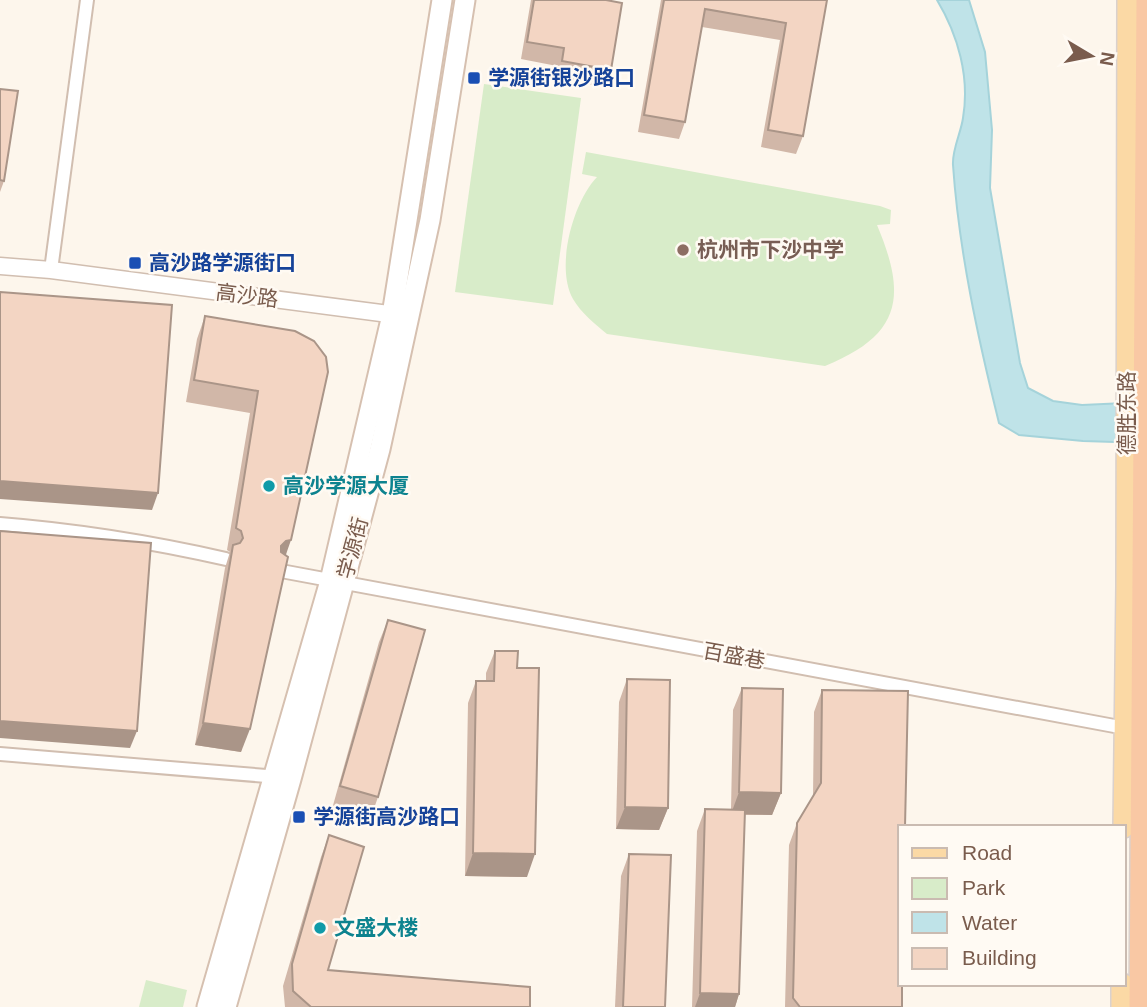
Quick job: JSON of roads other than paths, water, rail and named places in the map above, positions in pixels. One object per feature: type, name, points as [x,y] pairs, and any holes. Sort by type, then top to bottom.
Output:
[{"type":"highway","points":[[1140,1007],[1147,0]]},
{"type":"main road","name":"学源街","points":[[226,1007],[283,778],[336,582],[380,449],[401,316],[442,0]]},
{"type":"main road","name":"学源街","points":[[401,316],[430,220],[465,0]]},
{"type":"main road","name":"德胜东路","points":[[1124,825],[1128,0]]},
{"type":"main road","name":"学源街","points":[[207,1007],[283,778]]},
{"type":"main road","points":[[1122,986],[1122,1007]]},
{"type":"street","points":[[51,270],[87,0]]},
{"type":"street","name":"高沙路","points":[[0,267],[51,270],[401,316]]},
{"type":"street","points":[[0,524],[139,541],[226,559]]},
{"type":"street","name":"百盛巷","points":[[281,571],[1125,728]]},
{"type":"street","points":[[0,754],[283,778]]},
{"type":"water","points":[[937,0],[969,0],[985,52],[992,130],[990,188],[1020,363],[1028,388],[1053,401],[1082,405],[1147,402],[1147,443],[1019,435],[999,423],[970,295],[956,198],[953,159],[965,103],[963,72],[951,27]]},
{"type":"place","name":"学源街银沙路口","points":[[474,78]]},
{"type":"place","name":"杭州市下沙中学","points":[[683,250]]},
{"type":"place","name":"高沙路学源街口","points":[[135,263]]},
{"type":"place","name":"高沙学源大厦","points":[[269,486]]},
{"type":"place","name":"学源街高沙路口","points":[[299,817]]},
{"type":"place","name":"文盛大楼","points":[[320,928]]}]
